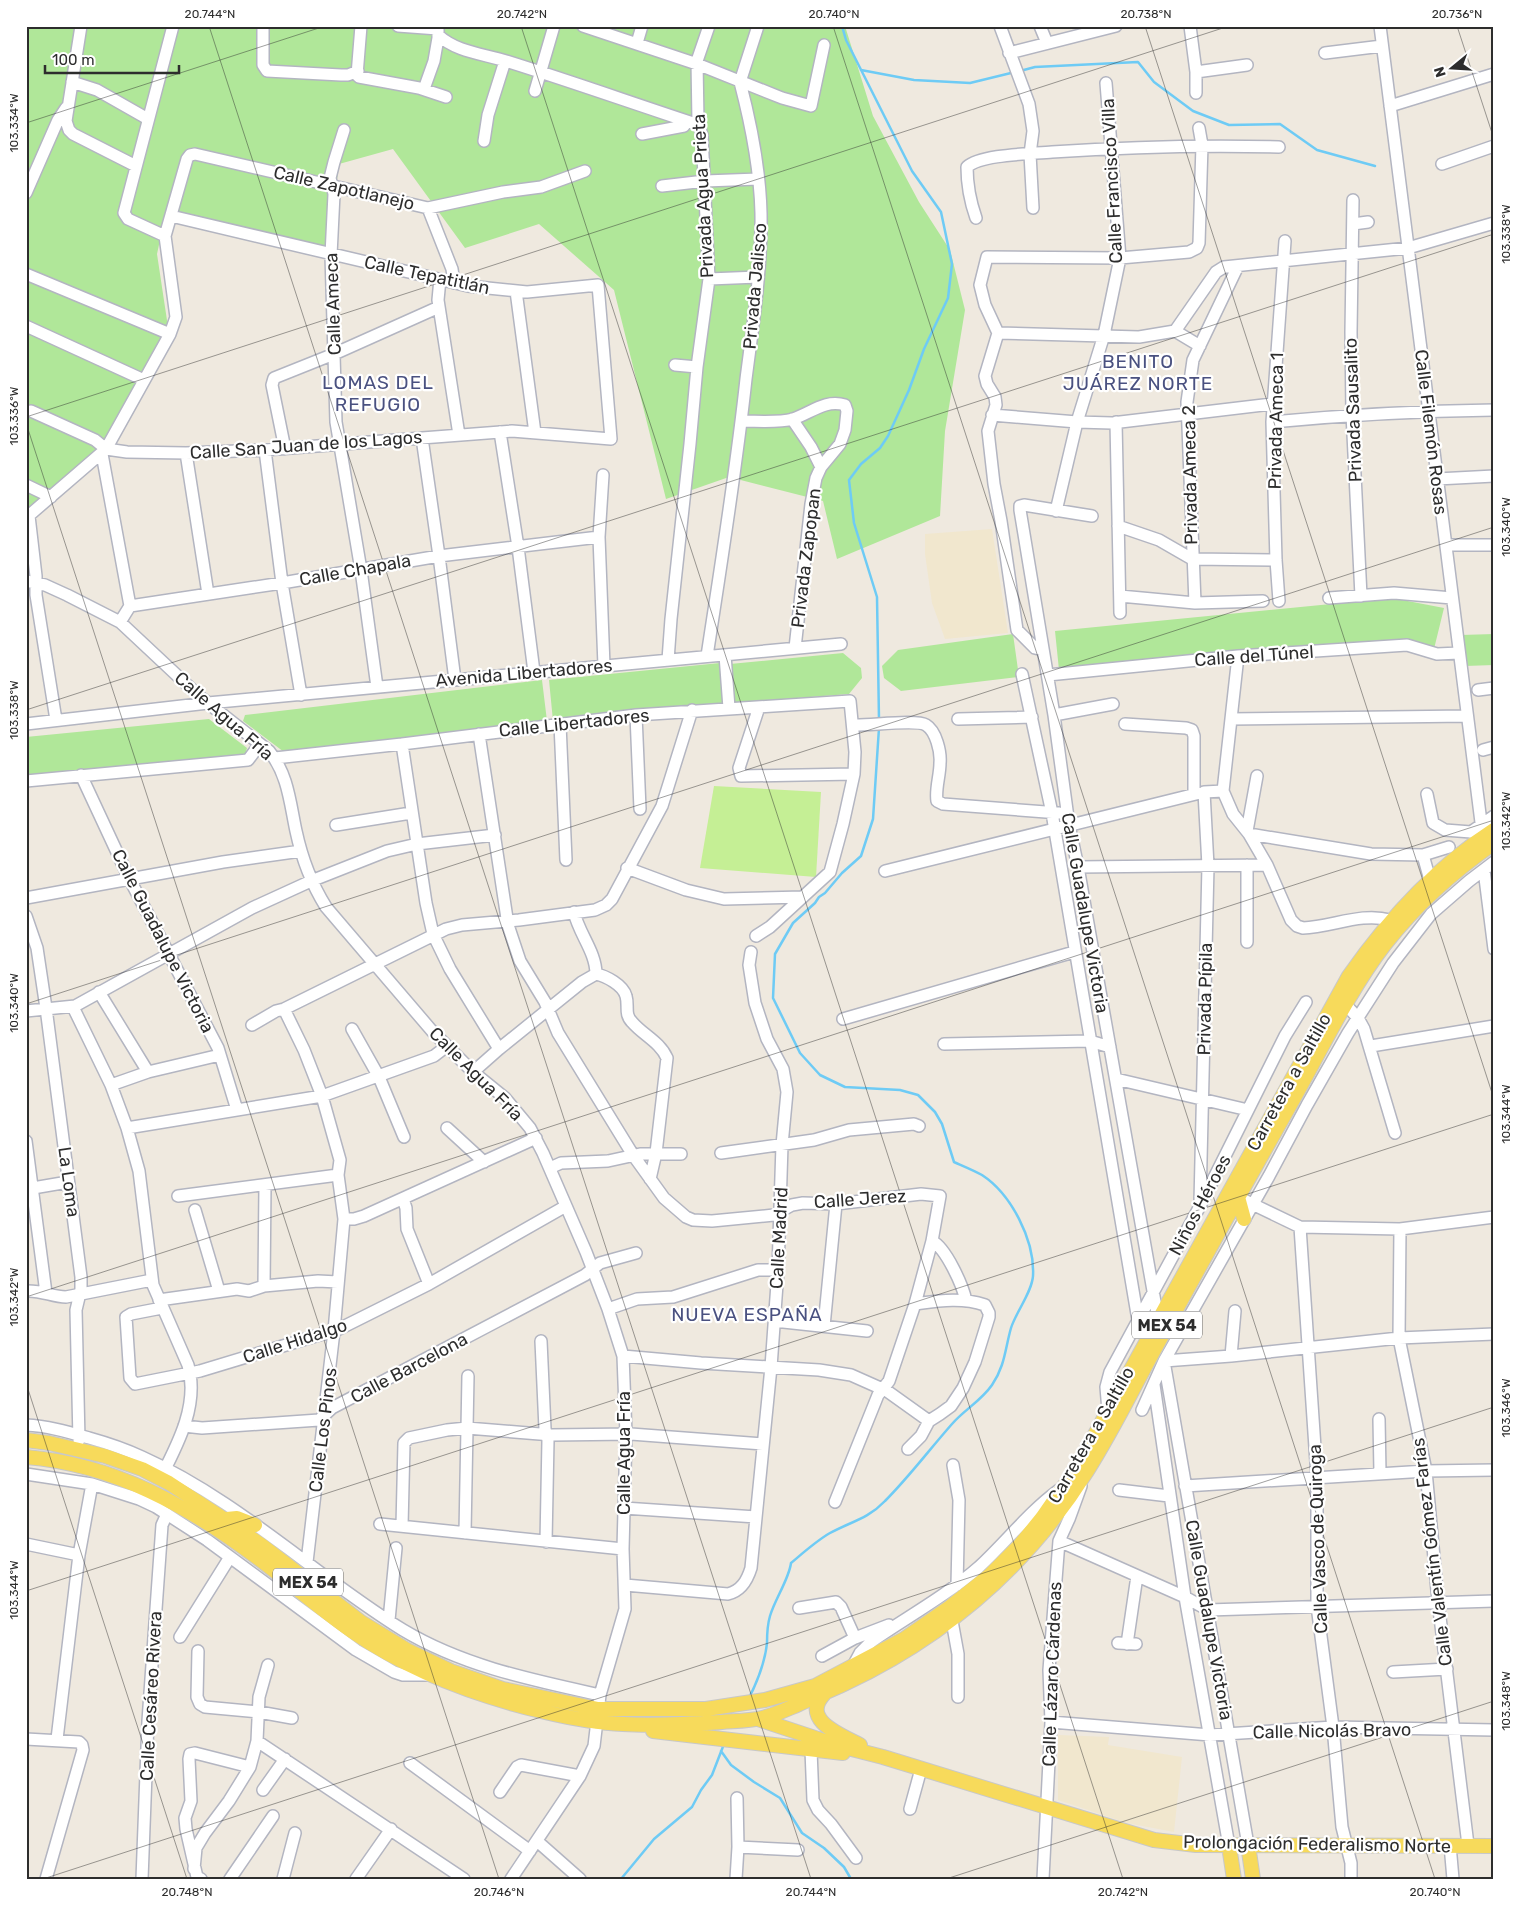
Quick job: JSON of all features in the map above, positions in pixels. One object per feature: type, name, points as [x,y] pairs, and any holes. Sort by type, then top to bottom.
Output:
[{"type":"main road","name":"Carretera a Saltillo","points":[[751,1714],[815,1686],[904,1639],[950,1607],[990,1575],[1020,1545],[1042,1518],[1076,1469],[1332,1003],[1349,976],[1390,920],[1430,880],[1484,834]]},
{"type":"main road","name":"Carretera a Saltillo","points":[[598,1709],[624,1724],[687,1723],[751,1714],[824,1694],[886,1664],[952,1621],[999,1581],[1028,1551],[1050,1524],[1085,1475],[1238,1196],[1346,1005],[1382,948],[1400,926],[1449,878],[1484,834]]},
{"type":"main road","points":[[1238,1196],[1244,1219]]},
{"type":"main road","name":"Carretera a Saltillo","points":[[26,1440],[50,1443],[79,1450],[162,1473],[361,1622],[407,1650],[451,1671],[503,1689],[598,1709],[687,1723],[730,1706]]},
{"type":"main road","name":"Carretera a Saltillo","points":[[26,1457],[71,1463],[110,1474],[164,1496],[249,1551],[354,1632],[431,1675],[500,1701],[577,1720],[598,1709]]},
{"type":"main road","points":[[224,1518],[237,1518],[255,1525]]},
{"type":"main road","points":[[824,1694],[816,1706],[821,1721],[828,1728],[883,1757]]},
{"type":"main road","name":"Prolongación Federalismo Norte","points":[[730,1706],[836,1745],[883,1757],[1154,1840],[1196,1846],[1494,1846]]},
{"type":"main road","name":"Prolongación Federalismo Norte","points":[[687,1723],[740,1741],[883,1757]]},
{"type":"main road","name":"Calle Guadalupe Victoria","points":[[1248,1845],[1253,1879]]},
{"type":"main road","name":"Calle Guadalupe Victoria","points":[[1229,1846],[1234,1879]]},
{"type":"street","points":[[81,26],[66,121],[69,130],[73,134],[136,166]]},
{"type":"street","points":[[165,236],[128,219],[124,215],[124,210],[173,26]]},
{"type":"street","points":[[263,26],[263,65],[267,71],[341,75],[359,74],[424,89],[446,97]]},
{"type":"street","points":[[359,74],[361,26]]},
{"type":"street","points":[[398,26],[438,30]]},
{"type":"street","points":[[534,91],[554,26]]},
{"type":"street","points":[[583,26],[697,64],[782,98],[811,106],[824,45]]},
{"type":"street","points":[[637,43],[642,26]]},
{"type":"street","name":"Privada Agua Prieta","points":[[668,660],[697,367],[709,279],[697,64],[709,26]]},
{"type":"street","points":[[740,82],[758,26]]},
{"type":"street","points":[[1000,26],[1029,104],[1033,131],[1030,154],[1033,208]]},
{"type":"street","points":[[1040,26],[1047,43]]},
{"type":"street","points":[[1011,58],[1047,43],[1116,26]]},
{"type":"street","points":[[1190,26],[1196,72],[1196,93]]},
{"type":"street","name":"Calle Filemón Rosas","points":[[1380,26],[1467,716],[1484,834]]},
{"type":"street","points":[[424,89],[432,69],[438,30]]},
{"type":"street","points":[[438,30],[445,41],[456,46],[699,125]]},
{"type":"street","points":[[1325,53],[1382,46]]},
{"type":"street","points":[[484,141],[488,115],[505,61]]},
{"type":"street","points":[[1196,72],[1247,65]]},
{"type":"street","points":[[1390,106],[1494,74]]},
{"type":"street","points":[[72,82],[98,90],[148,119]]},
{"type":"street","name":"Privada Jalisco","points":[[708,656],[742,420],[758,277],[761,212],[758,179],[753,140],[740,82]]},
{"type":"street","name":"Calle Francisco Villa","points":[[1056,511],[1077,422],[1104,335],[1120,258],[1106,83]]},
{"type":"street","points":[[26,194],[58,120],[69,103]]},
{"type":"street","points":[[642,134],[684,126],[687,121]]},
{"type":"street","points":[[1043,650],[1034,648],[1016,630],[990,456],[988,431],[996,405],[995,397],[986,384],[985,376],[998,333],[985,305],[980,285],[986,257],[1120,258],[1189,252],[1197,248],[1199,243],[1202,145],[1199,128]]},
{"type":"street","name":"Calle Ameca","points":[[344,130],[331,170],[334,194],[331,254],[339,445],[361,570],[377,688]]},
{"type":"street","points":[[976,218],[970,202],[967,167],[972,163],[1005,155],[1111,148],[1202,145],[1280,148]]},
{"type":"street","points":[[1442,164],[1494,146]]},
{"type":"street","name":"Calle Zapotlanejo","points":[[171,216],[187,159],[190,155],[195,154],[428,208],[504,192],[541,187],[585,171]]},
{"type":"street","points":[[662,186],[705,181],[758,179]]},
{"type":"street","name":"Privada Sausalito","points":[[1353,200],[1352,414],[1361,596]]},
{"type":"street","points":[[428,208],[452,269],[454,283]]},
{"type":"street","points":[[56,720],[36,595],[31,582],[28,517],[104,451],[170,334],[176,317],[165,236],[171,216]]},
{"type":"street","name":"Calle Tepatitlán","points":[[171,216],[481,288],[516,292],[598,285],[612,439]]},
{"type":"street","points":[[1353,224],[1368,222]]},
{"type":"street","points":[[1175,330],[1216,272],[1224,267],[1408,248],[1494,223]]},
{"type":"street","name":"Privada Ameca 1","points":[[1279,601],[1276,560],[1272,404],[1285,241]]},
{"type":"street","name":"Privada Ameca 2","points":[[1195,603],[1188,414],[1193,360],[1238,266]]},
{"type":"street","points":[[26,274],[170,334]]},
{"type":"street","points":[[709,279],[758,277]]},
{"type":"street","points":[[440,279],[439,307],[459,434]]},
{"type":"street","points":[[516,292],[535,432]]},
{"type":"street","points":[[285,449],[272,380],[439,307]]},
{"type":"street","points":[[26,326],[144,380]]},
{"type":"street","points":[[998,333],[1139,337],[1175,330],[1200,346]]},
{"type":"street","points":[[675,365],[697,367]]},
{"type":"street","name":"Privada Zapopan","points":[[742,420],[792,419],[835,402],[845,405],[847,411],[845,430],[840,444],[820,467],[816,478],[811,504],[795,648]]},
{"type":"street","points":[[992,415],[1077,422],[1116,422],[1272,404]]},
{"type":"street","points":[[1272,422],[1352,414],[1494,410]]},
{"type":"street","points":[[31,411],[95,440],[104,451],[130,606],[120,622]]},
{"type":"street","points":[[792,419],[811,446],[820,467]]},
{"type":"street","points":[[1116,422],[1120,613]]},
{"type":"street","points":[[500,432],[518,546],[534,672]]},
{"type":"street","name":"Calle San Juan de los Lagos","points":[[104,451],[186,453],[265,450],[500,432],[535,432],[612,439]]},
{"type":"street","points":[[422,438],[455,680]]},
{"type":"street","points":[[265,450],[282,583],[300,695]]},
{"type":"street","points":[[186,453],[208,594]]},
{"type":"street","points":[[603,475],[599,537],[604,666]]},
{"type":"street","points":[[1437,479],[1494,476]]},
{"type":"street","points":[[26,485],[51,497]]},
{"type":"street","points":[[1001,521],[1020,512],[1056,511],[1092,516]]},
{"type":"street","name":"Calle Guadalupe Victoria","points":[[1020,512],[1048,675],[1068,820],[1158,1319]]},
{"type":"street","points":[[1118,526],[1159,540],[1192,559],[1276,560]]},
{"type":"street","name":"Calle Chapala","points":[[130,606],[282,583],[439,556],[599,537]]},
{"type":"street","points":[[1446,545],[1494,545]]},
{"type":"street","name":"Calle Agua Fría","points":[[31,582],[67,595],[120,622],[208,703],[275,758],[286,783],[301,851],[311,881],[326,907],[432,1031],[473,1072],[514,1107],[536,1138],[593,1268],[623,1356],[626,1434],[623,1550],[625,1609],[598,1709],[594,1746],[580,1776],[511,1879]]},
{"type":"street","points":[[1329,598],[1394,593],[1452,598]]},
{"type":"street","points":[[1120,596],[1195,603],[1263,601]]},
{"type":"street","name":"Avenida Libertadores","points":[[26,724],[208,703],[708,656],[725,657],[841,644]]},
{"type":"street","name":"Calle del Túnel","points":[[1048,675],[1238,656],[1407,645],[1437,654],[1459,653]]},
{"type":"street","points":[[1238,656],[1223,791],[1233,814],[1248,833],[1267,865],[1291,920],[1300,928],[1366,918],[1378,917],[1390,920]]},
{"type":"street","points":[[725,657],[728,703]]},
{"type":"street","name":"Calle Guadalupe Victoria","points":[[1022,674],[1052,812],[1074,952],[1138,1320]]},
{"type":"street","points":[[1478,690],[1494,688]]},
{"type":"street","name":"Calle Libertadores","points":[[275,758],[692,710],[728,703],[759,707],[850,701],[853,725]]},
{"type":"street","points":[[1054,715],[1113,704]]},
{"type":"street","points":[[759,707],[738,768],[740,774],[744,776],[854,774]]},
{"type":"street","points":[[252,1025],[276,1011],[284,1009],[433,934],[462,925],[595,910],[606,905],[612,899],[662,806],[692,710]]},
{"type":"street","points":[[636,715],[640,809]]},
{"type":"street","points":[[1231,720],[1467,716]]},
{"type":"street","points":[[958,719],[1032,717]]},
{"type":"street","points":[[560,724],[566,860]]},
{"type":"street","points":[[756,936],[770,927],[830,872],[854,774],[853,725],[924,724],[931,729],[936,739],[941,761],[936,795],[937,801],[943,804],[1052,812],[1068,820],[1084,822],[1199,793],[1223,791]]},
{"type":"street","name":"Privada Pípila","points":[[1125,724],[1186,728],[1192,730],[1194,736],[1208,866],[1200,1206]]},
{"type":"street","name":"Calle Jerez","points":[[479,734],[508,921],[520,961],[545,1002],[558,1033],[633,1154],[650,1179],[676,1210],[693,1220],[707,1221],[774,1215],[792,1205],[803,1203],[836,1204],[921,1194],[940,1196],[932,1241]]},
{"type":"street","points":[[26,781],[248,760],[256,741]]},
{"type":"street","points":[[402,744],[426,903],[433,934],[450,969],[499,1049]]},
{"type":"street","name":"Calle Guadalupe Victoria","points":[[81,775],[129,878],[220,1054],[237,1110]]},
{"type":"street","points":[[1248,833],[1257,776]]},
{"type":"street","points":[[1427,794],[1433,823],[1444,830],[1484,834]]},
{"type":"street","points":[[336,825],[412,813]]},
{"type":"street","name":"Carretera a Saltillo","points":[[1484,834],[1494,816]]},
{"type":"street","points":[[885,871],[1054,829],[1068,820]]},
{"type":"street","points":[[1248,833],[1371,854],[1423,856],[1449,847]]},
{"type":"street","points":[[26,1011],[73,1007],[233,918],[311,881],[386,851],[417,844],[495,835]]},
{"type":"street","points":[[26,898],[129,878],[301,851]]},
{"type":"street","points":[[1423,856],[1430,880]]},
{"type":"street","points":[[1247,865],[1247,942]]},
{"type":"street","points":[[1078,867],[1267,865]]},
{"type":"street","points":[[1489,866],[1494,949]]},
{"type":"street","points":[[1142,1410],[1164,1361],[1253,1206],[1307,1105],[1393,962],[1432,914],[1489,866]]},
{"type":"street","points":[[628,868],[686,890],[724,899],[803,897]]},
{"type":"street","points":[[574,912],[580,932],[596,962],[596,974]]},
{"type":"street","name":"La Loma","points":[[26,916],[37,948],[82,1277],[76,1310],[79,1450]]},
{"type":"street","name":"Calle Madrid","points":[[625,1585],[728,1594],[741,1588],[751,1568],[771,1367],[778,1270],[782,1145],[787,1092],[786,1078],[779,1060],[767,1039],[755,1003],[749,965],[751,952]]},
{"type":"street","points":[[843,1019],[1074,952]]},
{"type":"street","points":[[473,1072],[582,982],[596,974],[610,979],[624,991],[629,1018],[641,1032],[654,1041],[667,1058],[656,1153],[650,1179]]},
{"type":"street","points":[[100,992],[148,1072]]},
{"type":"street","name":"Niños Héroes","points":[[1108,1411],[1107,1380],[1200,1206],[1285,1036],[1306,1002]]},
{"type":"street","points":[[1346,1005],[1358,1018],[1371,1046],[1395,1133]]},
{"type":"street","points":[[73,1007],[111,1084],[127,1128],[139,1171],[152,1280],[160,1304],[190,1374],[191,1388],[184,1426],[162,1473]]},
{"type":"street","name":"Calle Los Pinos","points":[[284,1009],[304,1050],[322,1096],[340,1160],[338,1176],[344,1219],[334,1331],[307,1562]]},
{"type":"street","points":[[1371,1046],[1494,1026]]},
{"type":"street","points":[[352,1029],[379,1077],[404,1137]]},
{"type":"street","points":[[944,1044],[1090,1041],[1110,1047]]},
{"type":"street","points":[[127,1128],[322,1096],[434,1056],[448,1046]]},
{"type":"street","points":[[111,1084],[148,1072],[220,1054]]},
{"type":"street","points":[[1116,1079],[1248,1110]]},
{"type":"street","points":[[721,1153],[814,1140],[849,1130],[914,1124],[919,1126]]},
{"type":"street","points":[[447,1128],[484,1162]]},
{"type":"street","points":[[344,1219],[364,1216],[536,1138]]},
{"type":"street","points":[[26,1141],[46,1293]]},
{"type":"street","points":[[550,1168],[561,1163],[608,1161],[633,1154],[681,1154]]},
{"type":"street","points":[[178,1196],[338,1176]]},
{"type":"street","points":[[33,1188],[68,1182]]},
{"type":"street","points":[[264,1286],[265,1186]]},
{"type":"street","points":[[1238,1196],[1253,1206],[1300,1227],[1400,1229],[1494,1217]]},
{"type":"street","points":[[404,1199],[407,1229],[429,1284]]},
{"type":"street","points":[[824,1326],[836,1204]]},
{"type":"street","name":"Calle Hidalgo","points":[[160,1304],[126,1317],[131,1381],[139,1384],[190,1374],[334,1331],[429,1284],[566,1206]]},
{"type":"street","points":[[195,1210],[219,1291]]},
{"type":"street","name":"Calle Vasco de Quiroga","points":[[1300,1227],[1317,1477],[1317,1606],[1333,1727],[1342,1827],[1351,1863],[1351,1879]]},
{"type":"street","name":"Calle Valentín Gómez Farías","points":[[1400,1229],[1399,1338],[1426,1471],[1438,1601],[1468,1845]]},
{"type":"street","points":[[835,1502],[878,1395],[889,1381],[915,1304],[932,1241],[938,1245],[948,1258],[963,1287],[966,1301]]},
{"type":"street","name":"Calle Barcelona","points":[[184,1426],[202,1428],[315,1421],[332,1408],[585,1275],[600,1263],[636,1253]]},
{"type":"street","points":[[608,1309],[637,1299],[673,1297],[758,1270],[778,1270]]},
{"type":"street","points":[[26,1291],[36,1291],[59,1297],[79,1295],[152,1280]]},
{"type":"street","points":[[160,1304],[219,1291],[237,1289],[249,1291],[264,1286],[318,1281],[338,1282]]},
{"type":"street","points":[[908,1450],[921,1436],[929,1421],[951,1406],[963,1388],[975,1362],[989,1313],[985,1305],[966,1301],[945,1300],[915,1304]]},
{"type":"street","points":[[1231,1356],[1235,1311]]},
{"type":"street","points":[[774,1321],[867,1331]]},
{"type":"street","points":[[1164,1361],[1231,1356],[1399,1338],[1494,1334]]},
{"type":"street","points":[[541,1341],[546,1434],[546,1542]]},
{"type":"street","points":[[623,1356],[835,1372],[866,1380],[883,1388],[929,1421]]},
{"type":"street","name":"Calle Guadalupe Victoria","points":[[1164,1361],[1248,1845]]},
{"type":"street","points":[[464,1533],[468,1376]]},
{"type":"street","name":"Calle Guadalupe Victoria","points":[[1154,1385],[1185,1597],[1229,1846]]},
{"type":"street","points":[[1379,1419],[1380,1473]]},
{"type":"street","points":[[26,1425],[52,1428],[79,1435],[142,1456],[162,1473],[214,1496],[405,1631],[488,1668],[598,1709]]},
{"type":"street","points":[[402,1526],[405,1441],[446,1430],[468,1428],[546,1434],[626,1434],[763,1444]]},
{"type":"street","points":[[953,1464],[959,1500],[957,1585]]},
{"type":"street","points":[[1185,1486],[1380,1473],[1494,1470]]},
{"type":"street","points":[[26,1474],[92,1484],[139,1499],[167,1514],[230,1557],[356,1650],[394,1672],[403,1675],[431,1675]]},
{"type":"street","name":"Calle Lázaro Cárdenas","points":[[1044,1879],[1051,1722],[1049,1670],[1059,1541],[1085,1475]]},
{"type":"street","points":[[57,1739],[79,1555],[92,1484]]},
{"type":"street","points":[[853,1666],[860,1653],[871,1642],[895,1624],[957,1585],[980,1566],[1043,1501],[1063,1487]]},
{"type":"street","points":[[1119,1490],[1169,1496]]},
{"type":"street","points":[[624,1508],[756,1517]]},
{"type":"street","name":"Calle Cesáreo Rivera","points":[[142,1879],[149,1711],[162,1525],[167,1514]]},
{"type":"street","points":[[380,1524],[623,1550]]},
{"type":"street","points":[[1059,1541],[1185,1597],[1208,1610],[1438,1601],[1494,1601]]},
{"type":"street","points":[[26,1544],[79,1555]]},
{"type":"street","points":[[389,1620],[396,1548]]},
{"type":"street","points":[[180,1637],[230,1557]]},
{"type":"street","points":[[1127,1643],[1137,1576]]},
{"type":"street","points":[[799,1608],[836,1602],[841,1607],[855,1638]]},
{"type":"street","points":[[952,1621],[958,1654],[958,1697]]},
{"type":"street","points":[[822,1656],[855,1638],[885,1625],[895,1624]]},
{"type":"street","points":[[198,1651],[197,1697],[200,1704],[205,1707],[259,1712],[292,1718]]},
{"type":"street","points":[[198,1874],[196,1848],[230,1801],[250,1767],[257,1741],[259,1697],[268,1665]]},
{"type":"street","points":[[1393,1672],[1447,1669]]},
{"type":"street","name":"Calle Nicolás Bravo","points":[[1051,1722],[1210,1735],[1333,1727],[1494,1730]]},
{"type":"street","points":[[26,1739],[57,1739],[78,1742],[83,1750],[46,1879]]},
{"type":"street","points":[[257,1741],[464,1879]]},
{"type":"street","points":[[811,1750],[813,1800],[818,1810],[832,1824],[856,1858]]},
{"type":"street","points":[[198,1874],[186,1829],[185,1818],[191,1801],[190,1754],[195,1753],[250,1767]]},
{"type":"street","points":[[263,1790],[285,1759]]},
{"type":"street","points":[[410,1763],[580,1879]]},
{"type":"street","points":[[500,1792],[520,1765],[580,1776]]},
{"type":"street","points":[[910,1809],[921,1769]]},
{"type":"street","points":[[736,1798],[738,1848],[736,1879]]},
{"type":"street","points":[[230,1879],[273,1816]]},
{"type":"street","points":[[356,1879],[391,1830]]},
{"type":"street","points":[[283,1879],[295,1832]]},
{"type":"street","points":[[1450,1845],[1453,1879]]},
{"type":"street","points":[[738,1848],[798,1850]]},
{"type":"shaded area","points":[[992,529],[1008,633],[945,639],[932,603],[925,554],[925,534]]},
{"type":"shaded area","points":[[1058,1735],[1109,1737],[1108,1745],[1182,1757],[1174,1832],[1127,1823],[1058,1800]]},
{"type":"green space","points":[[26,26],[845,26],[873,116],[919,202],[950,250],[965,310],[945,431],[940,516],[837,559],[823,501],[729,477],[666,499],[614,290],[539,224],[465,248],[393,149],[339,164],[328,251],[165,217],[157,254],[168,327],[101,454],[26,518]]},
{"type":"green space","points":[[1392,598],[1444,608],[1434,649],[1407,640],[1059,670],[1055,631]]},
{"type":"green space","points":[[1013,634],[1019,677],[901,691],[884,678],[882,666],[898,650]]},
{"type":"green space","points":[[1494,634],[1494,665],[1465,666],[1461,635]]},
{"type":"green space","points":[[843,653],[861,668],[862,678],[849,694],[734,703],[730,664]]},
{"type":"green space","points":[[720,663],[724,704],[553,721],[549,680]]},
{"type":"green space","points":[[542,680],[547,721],[284,752],[243,721],[245,715]]},
{"type":"green space","points":[[209,719],[247,748],[245,755],[26,776],[26,737]]},
{"type":"green space","points":[[714,786],[821,792],[816,877],[700,868]]},
{"type":"waterway","points":[[842,26],[846,40],[912,171],[941,212],[952,264],[948,298],[924,349],[909,390],[888,436],[880,448],[861,464],[849,480],[854,523],[877,597],[879,720]]},
{"type":"waterway","points":[[1020,71],[1035,67],[1138,62],[1154,82],[1193,111],[1229,125],[1280,124],[1317,150],[1375,166]]},
{"type":"waterway","points":[[861,70],[914,80],[970,83],[1015,72]]},
{"type":"waterway","points":[[749,1698],[765,1658],[770,1616],[788,1576],[791,1563],[825,1536],[879,1507],[957,1419],[988,1391],[1000,1371],[1011,1328],[1030,1289],[1033,1276],[1030,1248],[1019,1219],[993,1183],[982,1175],[954,1162],[942,1124],[935,1112],[918,1095],[900,1090],[845,1087],[820,1075],[800,1053],[773,998],[775,954],[793,923],[861,856],[873,819],[879,728]]},
{"type":"waterway","points":[[621,1879],[654,1839],[692,1807],[712,1775],[724,1744]]},
{"type":"waterway","points":[[721,1751],[731,1765],[780,1798],[802,1833],[824,1848],[844,1867],[851,1879]]},
{"type":"district","name":"BENITO JUÁREZ NORTE","points":[[1138,372]]},
{"type":"district","name":"LOMAS DEL REFUGIO","points":[[378,393]]},
{"type":"district","name":"NUEVA ESPAÑA","points":[[747,1314]]}]
